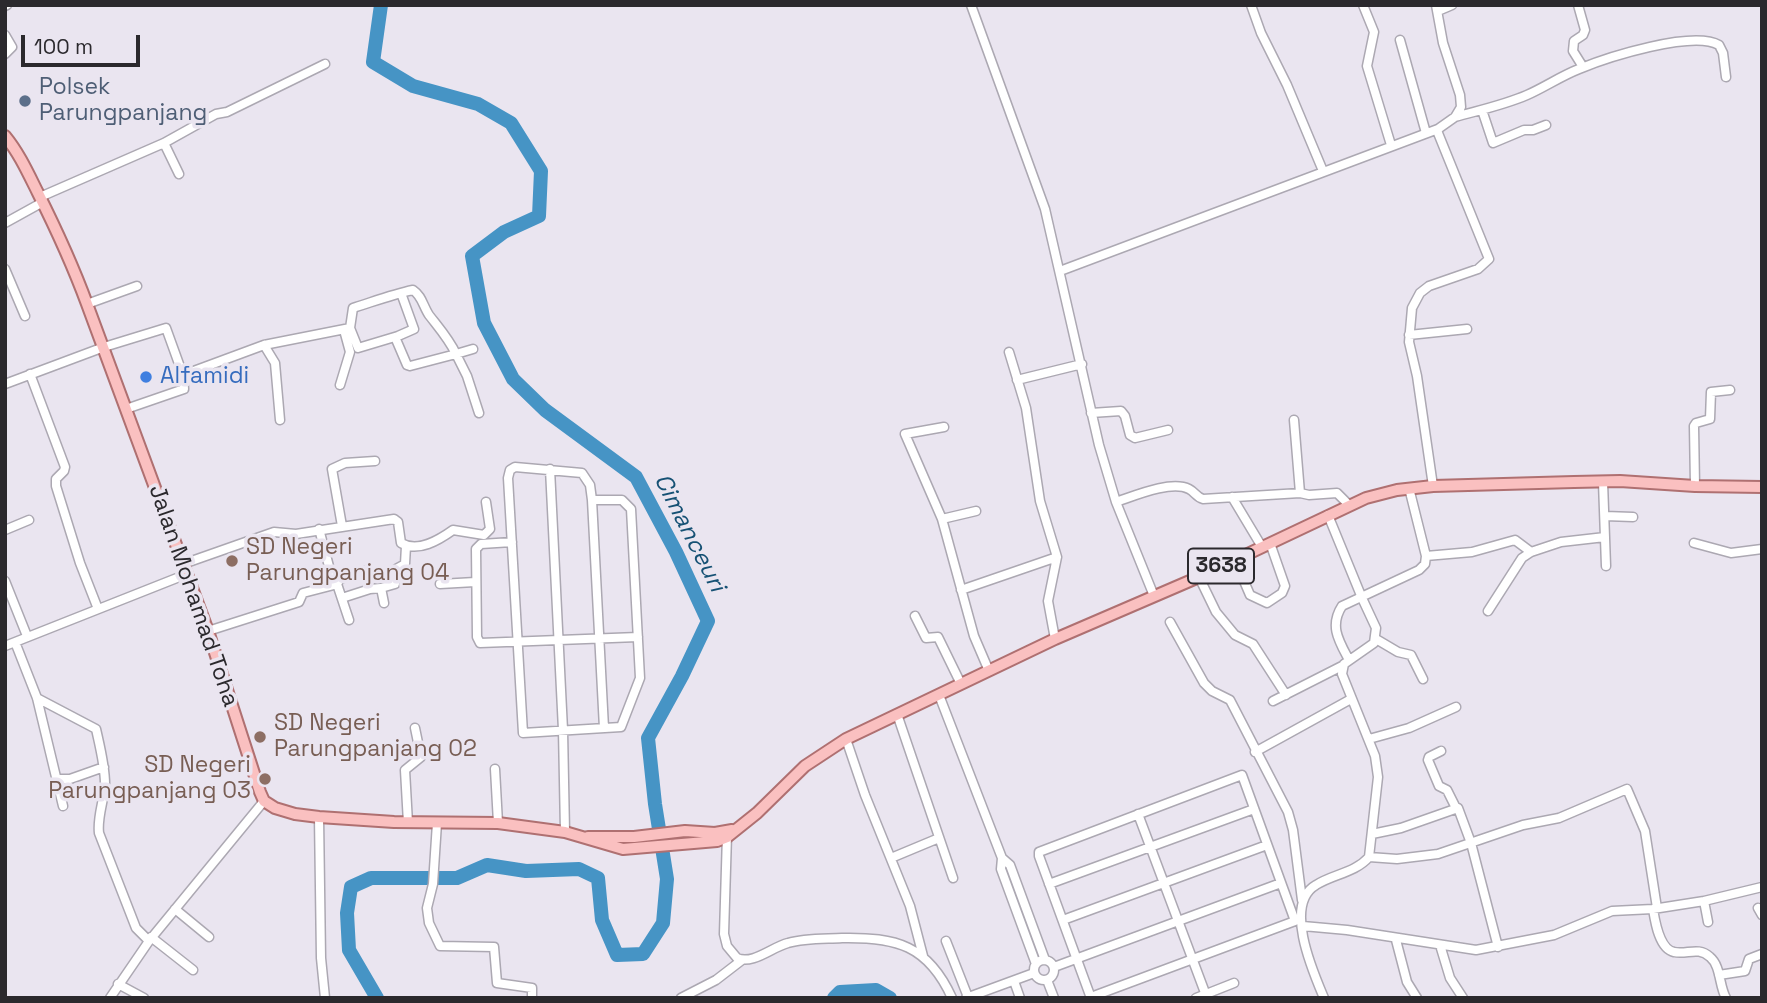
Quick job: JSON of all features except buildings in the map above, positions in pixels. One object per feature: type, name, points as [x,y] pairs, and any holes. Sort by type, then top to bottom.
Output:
[{"type":"main road","name":"Jalan Mohamad Toha","points":[[5,136],[22,160],[68,254],[208,631],[264,801]]},
{"type":"main road","name":"3638","points":[[582,837],[660,834],[709,843],[729,833],[757,813],[805,766],[846,738],[1055,639],[1380,493],[1433,486],[1603,482],[1762,487]]},
{"type":"main road","points":[[264,801],[286,812],[319,817],[498,823],[565,832],[582,837]]},
{"type":"main road","name":"3638","points":[[582,837],[609,846],[636,849],[662,846],[686,837]]},
{"type":"street","points":[[971,5],[1045,209],[1091,413],[1116,502],[1154,596]]},
{"type":"street","points":[[1363,5],[1374,32],[1367,66],[1391,145]]},
{"type":"street","points":[[1060,271],[1225,211],[1391,145],[1438,130],[1455,117],[1461,107],[1460,95],[1443,43],[1437,8],[1452,5]]},
{"type":"street","points":[[1577,5],[1586,30],[1574,41],[1573,47],[1583,67]]},
{"type":"street","points":[[1252,6],[1261,33],[1287,85],[1322,171]]},
{"type":"street","points":[[5,35],[12,47],[5,54]]},
{"type":"street","points":[[1400,40],[1426,133]]},
{"type":"street","points":[[1455,117],[1529,94],[1583,67],[1665,43],[1701,40],[1715,43],[1722,49],[1726,77]]},
{"type":"street","points":[[5,223],[41,199],[164,143],[216,114],[325,64]]},
{"type":"street","points":[[1482,110],[1493,143],[1524,130],[1546,125]]},
{"type":"street","points":[[1433,486],[1409,335],[1412,307],[1420,292],[1443,280],[1478,269],[1489,260],[1438,130]]},
{"type":"street","points":[[164,143],[179,174]]},
{"type":"street","points":[[5,269],[25,316]]},
{"type":"street","points":[[87,304],[137,286]]},
{"type":"street","points":[[340,385],[350,352],[347,329],[353,308],[416,291],[432,318],[447,336],[467,376],[479,413]]},
{"type":"street","points":[[347,329],[360,349],[414,329],[401,293]]},
{"type":"street","points":[[5,384],[164,327],[168,331],[186,387],[182,391],[126,409]]},
{"type":"street","points":[[183,375],[264,345],[347,329]]},
{"type":"street","points":[[1409,335],[1467,329]]},
{"type":"street","points":[[395,337],[407,365],[411,366],[473,349]]},
{"type":"street","points":[[264,345],[273,357],[276,369],[280,420]]},
{"type":"street","points":[[1009,352],[1028,419],[1040,501],[1057,557],[1048,601],[1055,639]]},
{"type":"street","points":[[1017,380],[1082,364]]},
{"type":"street","points":[[30,374],[65,467],[56,479],[56,486],[80,563],[98,609]]},
{"type":"street","points":[[1695,486],[1694,426],[1710,419],[1711,392],[1730,390]]},
{"type":"street","points":[[1091,413],[1121,411],[1130,435],[1135,438],[1168,430]]},
{"type":"street","points":[[1294,421],[1300,493]]},
{"type":"street","points":[[944,427],[905,433],[942,519],[974,636],[989,671]]},
{"type":"street","points":[[342,526],[332,469],[345,463],[375,461]]},
{"type":"street","points":[[592,500],[622,500],[631,509],[640,678],[621,727],[523,733],[508,478],[510,470],[515,467],[582,473],[590,485],[604,728]]},
{"type":"street","points":[[550,469],[564,730],[565,832]]},
{"type":"street","points":[[1603,482],[1606,566]]},
{"type":"street","points":[[1116,502],[1165,487],[1189,489],[1203,499],[1337,493],[1349,505]]},
{"type":"street","points":[[1303,903],[1306,894],[1316,884],[1360,866],[1368,857],[1378,777],[1375,756],[1342,674],[1346,663],[1334,624],[1342,606],[1419,570],[1425,564],[1426,556],[1409,488]]},
{"type":"street","points":[[1232,497],[1266,545],[1286,586],[1282,593],[1267,603],[1250,595],[1235,560]]},
{"type":"street","points":[[5,646],[98,609],[274,532],[296,534],[396,520],[401,543],[406,546],[433,544],[453,530],[486,534],[490,529],[486,502]]},
{"type":"street","points":[[942,519],[976,511]]},
{"type":"street","points":[[1273,701],[1346,663],[1371,646],[1376,639],[1376,628],[1328,515]]},
{"type":"street","points":[[1605,516],[1633,517]]},
{"type":"street","points":[[5,530],[29,520]]},
{"type":"street","points":[[319,529],[335,585],[349,620]]},
{"type":"street","points":[[1488,611],[1522,558],[1531,552],[1561,542],[1605,537]]},
{"type":"street","points":[[1426,556],[1472,552],[1516,540],[1531,552]]},
{"type":"street","points":[[512,542],[481,544],[476,549],[477,636],[480,643],[638,637]]},
{"type":"street","points":[[1694,543],[1731,553],[1762,549]]},
{"type":"street","points":[[342,598],[395,584],[396,569],[405,564],[406,546]]},
{"type":"street","points":[[961,590],[1057,557]]},
{"type":"street","points":[[208,631],[299,602],[303,593],[335,585],[340,579],[364,571]]},
{"type":"street","points":[[1199,576],[1216,612],[1235,635],[1253,644],[1286,695]]},
{"type":"street","points":[[5,581],[27,636]]},
{"type":"street","points":[[440,584],[475,582]]},
{"type":"street","points":[[381,588],[384,603]]},
{"type":"street","points":[[915,616],[926,638],[938,637],[961,684]]},
{"type":"street","points":[[1170,622],[1204,683],[1212,691],[1230,700],[1292,821],[1303,903],[1303,939],[1307,961],[1324,998]]},
{"type":"street","points":[[1376,639],[1398,652],[1411,655],[1423,679]]},
{"type":"street","points":[[15,642],[37,698],[63,806]]},
{"type":"street","points":[[939,695],[1002,858],[1001,869],[1036,964],[1034,973],[1039,980],[1047,980],[1053,976],[1054,967]]},
{"type":"street","points":[[37,698],[94,727],[104,767],[105,784],[103,808],[98,820],[99,833],[136,928],[193,971]]},
{"type":"street","points":[[1255,752],[1351,699]]},
{"type":"street","points":[[1369,739],[1409,727],[1456,707]]},
{"type":"street","points":[[897,714],[953,878]]},
{"type":"street","points":[[408,822],[405,770],[421,758],[415,728]]},
{"type":"street","points":[[846,738],[865,795],[910,906],[923,956]]},
{"type":"street","points":[[1441,751],[1428,759],[1439,786],[1447,790],[1459,811],[1471,843],[1498,947]]},
{"type":"street","points":[[58,779],[70,779],[104,767]]},
{"type":"street","points":[[495,769],[498,823]]},
{"type":"street","points":[[1242,775],[1295,921],[1091,997],[1039,856],[1041,850],[1138,814],[1242,775]]},
{"type":"street","points":[[1368,857],[1397,859],[1429,856],[1531,823],[1559,818],[1627,789],[1645,831],[1658,931],[1666,948],[1676,953],[1689,950],[1706,954],[1714,961],[1726,998]]},
{"type":"street","points":[[110,998],[150,939],[264,801]]},
{"type":"street","points":[[1372,834],[1401,828],[1456,808]]},
{"type":"street","points":[[1049,884],[1254,809]]},
{"type":"street","points":[[1138,814],[1206,996]]},
{"type":"street","points":[[319,817],[321,958],[325,998]]},
{"type":"street","points":[[437,823],[433,884],[427,908],[429,923],[440,946],[494,947],[497,983],[531,988],[532,998]]},
{"type":"street","points":[[729,833],[724,934],[730,951],[742,960]]},
{"type":"street","points":[[891,858],[939,838]]},
{"type":"street","points":[[1063,920],[1268,845]]},
{"type":"street","points":[[1002,858],[1010,865],[1045,960],[1054,967]]},
{"type":"street","points":[[1054,967],[1282,883]]},
{"type":"street","points":[[1303,926],[1476,950],[1554,936],[1612,911],[1655,909],[1762,887]]},
{"type":"street","points":[[1704,901],[1708,922]]},
{"type":"street","points":[[175,909],[209,937]]},
{"type":"street","points":[[681,998],[716,980],[742,960],[754,958],[786,943],[860,938],[897,942],[923,956],[943,979],[952,998]]},
{"type":"street","points":[[1396,940],[1407,982],[1417,998]]},
{"type":"street","points":[[946,941],[967,997],[984,995],[1034,973]]},
{"type":"street","points":[[1440,945],[1450,978],[1463,998]]},
{"type":"street","points":[[1719,975],[1745,971],[1749,959],[1762,954]]},
{"type":"street","points":[[1036,964],[1045,960]]},
{"type":"street","points":[[1047,980],[1054,998]]},
{"type":"street","points":[[1014,981],[1020,998]]},
{"type":"street","points":[[1196,998],[1234,983]]},
{"type":"street","points":[[118,984],[144,998]]},
{"type":"waterway","name":"Cimanceuri","points":[[377,998],[349,950],[347,913],[351,887],[371,878],[457,878],[487,865],[526,871],[579,869],[598,878],[602,920],[617,955],[643,954],[663,923],[667,879],[648,738],[708,621],[676,552],[636,477],[545,410],[513,379],[484,323],[472,256],[504,232],[539,216],[541,171],[511,123],[478,104],[413,86],[373,62],[381,5]]},
{"type":"waterway","name":"Cimanceuri","points":[[834,998],[840,992],[876,990],[890,998]]},
{"type":"place","name":"Polsek Parungpanjang","points":[[25,101]]},
{"type":"place","name":"Alfamidi","points":[[146,377]]},
{"type":"place","name":"SD Negeri Parungpanjang 04","points":[[232,561]]},
{"type":"place","name":"SD Negeri Parungpanjang 02","points":[[260,737]]},
{"type":"place","name":"SD Negeri Parungpanjang 03","points":[[265,779]]}]
